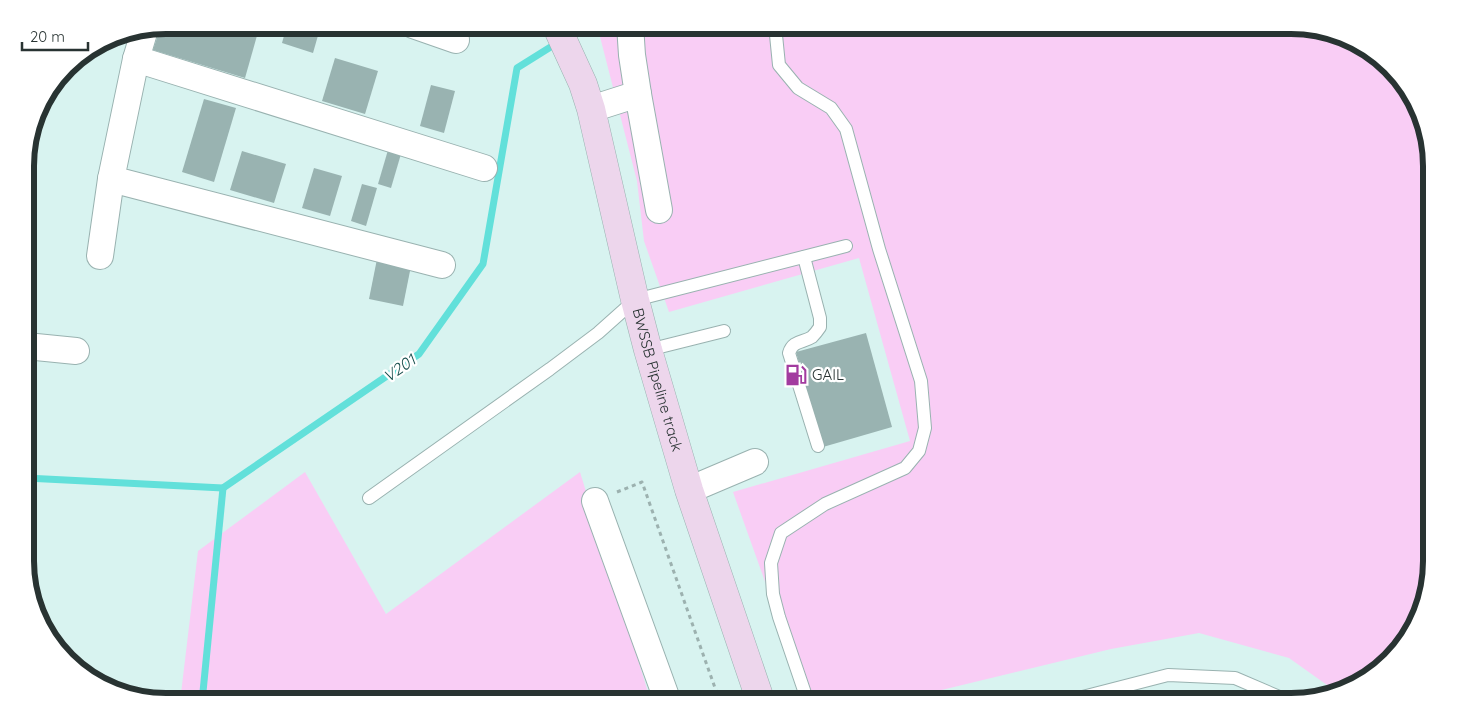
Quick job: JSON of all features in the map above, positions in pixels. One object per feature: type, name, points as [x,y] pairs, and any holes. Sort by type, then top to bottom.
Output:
[{"type":"street","points":[[439,34],[456,40]]},
{"type":"street","name":"BWSSB Pipeline track","points":[[560,34],[583,84],[591,109],[635,300],[688,490],[758,693]]},
{"type":"street","points":[[631,34],[638,94],[659,210]]},
{"type":"street","points":[[100,256],[111,179],[136,60],[143,36]]},
{"type":"street","points":[[136,60],[484,168]]},
{"type":"street","points":[[591,109],[638,94]]},
{"type":"street","points":[[111,179],[442,265]]},
{"type":"street","points":[[34,347],[76,351]]},
{"type":"street","points":[[688,490],[756,462]]},
{"type":"street","points":[[595,501],[665,693]]},
{"type":"lane","points":[[776,34],[779,65],[798,88],[832,108],[846,129],[879,249],[921,381],[925,428],[919,451],[905,468],[825,504],[781,533],[771,563],[773,594],[779,618],[805,693]]},
{"type":"lane","points":[[369,498],[550,369],[598,333],[635,300],[846,246]]},
{"type":"lane","points":[[804,257],[820,318],[820,327],[811,338],[794,343],[790,353],[818,446]]},
{"type":"lane","points":[[648,350],[724,331]]},
{"type":"lane","points":[[1098,693],[1168,675],[1235,678],[1269,693]]},
{"type":"path","points":[[595,501],[642,482],[717,693]]},
{"type":"shaded area","points":[[599,34],[1291,34],[1325,38],[1350,47],[1378,66],[1401,92],[1413,115],[1422,148],[1423,561],[1421,587],[1410,620],[1391,648],[1378,661],[1350,680],[1330,687],[1289,658],[1199,633],[1111,649],[929,693],[805,693],[733,492],[910,441],[859,258],[669,312],[644,241],[637,181]]},
{"type":"shaded area","points":[[305,472],[386,614],[580,472],[648,693],[181,693],[198,551]]},
{"type":"building","points":[[158,34],[257,34],[245,78],[153,50]]},
{"type":"building","points":[[284,34],[318,34],[313,53],[282,43]]},
{"type":"building","points":[[335,58],[378,71],[365,114],[322,101]]},
{"type":"building","points":[[431,85],[455,91],[444,133],[420,126]]},
{"type":"building","points":[[204,99],[236,108],[214,182],[182,172]]},
{"type":"building","points":[[388,150],[401,154],[391,188],[378,184]]},
{"type":"building","points":[[242,151],[286,164],[274,203],[230,190]]},
{"type":"building","points":[[314,168],[342,176],[330,216],[302,208]]},
{"type":"building","points":[[362,184],[377,188],[366,226],[351,221]]},
{"type":"building","points":[[377,259],[411,266],[403,306],[369,299]]},
{"type":"building","points":[[866,333],[892,427],[823,447],[796,352]]},
{"type":"waterway","name":"V201","points":[[566,37],[571,34]]},
{"type":"waterway","name":"V201","points":[[34,478],[223,488],[419,354],[483,264],[517,68],[557,43]]},
{"type":"waterway","points":[[203,693],[223,488]]},
{"type":"place","name":"GAIL","points":[[796,375]]}]
